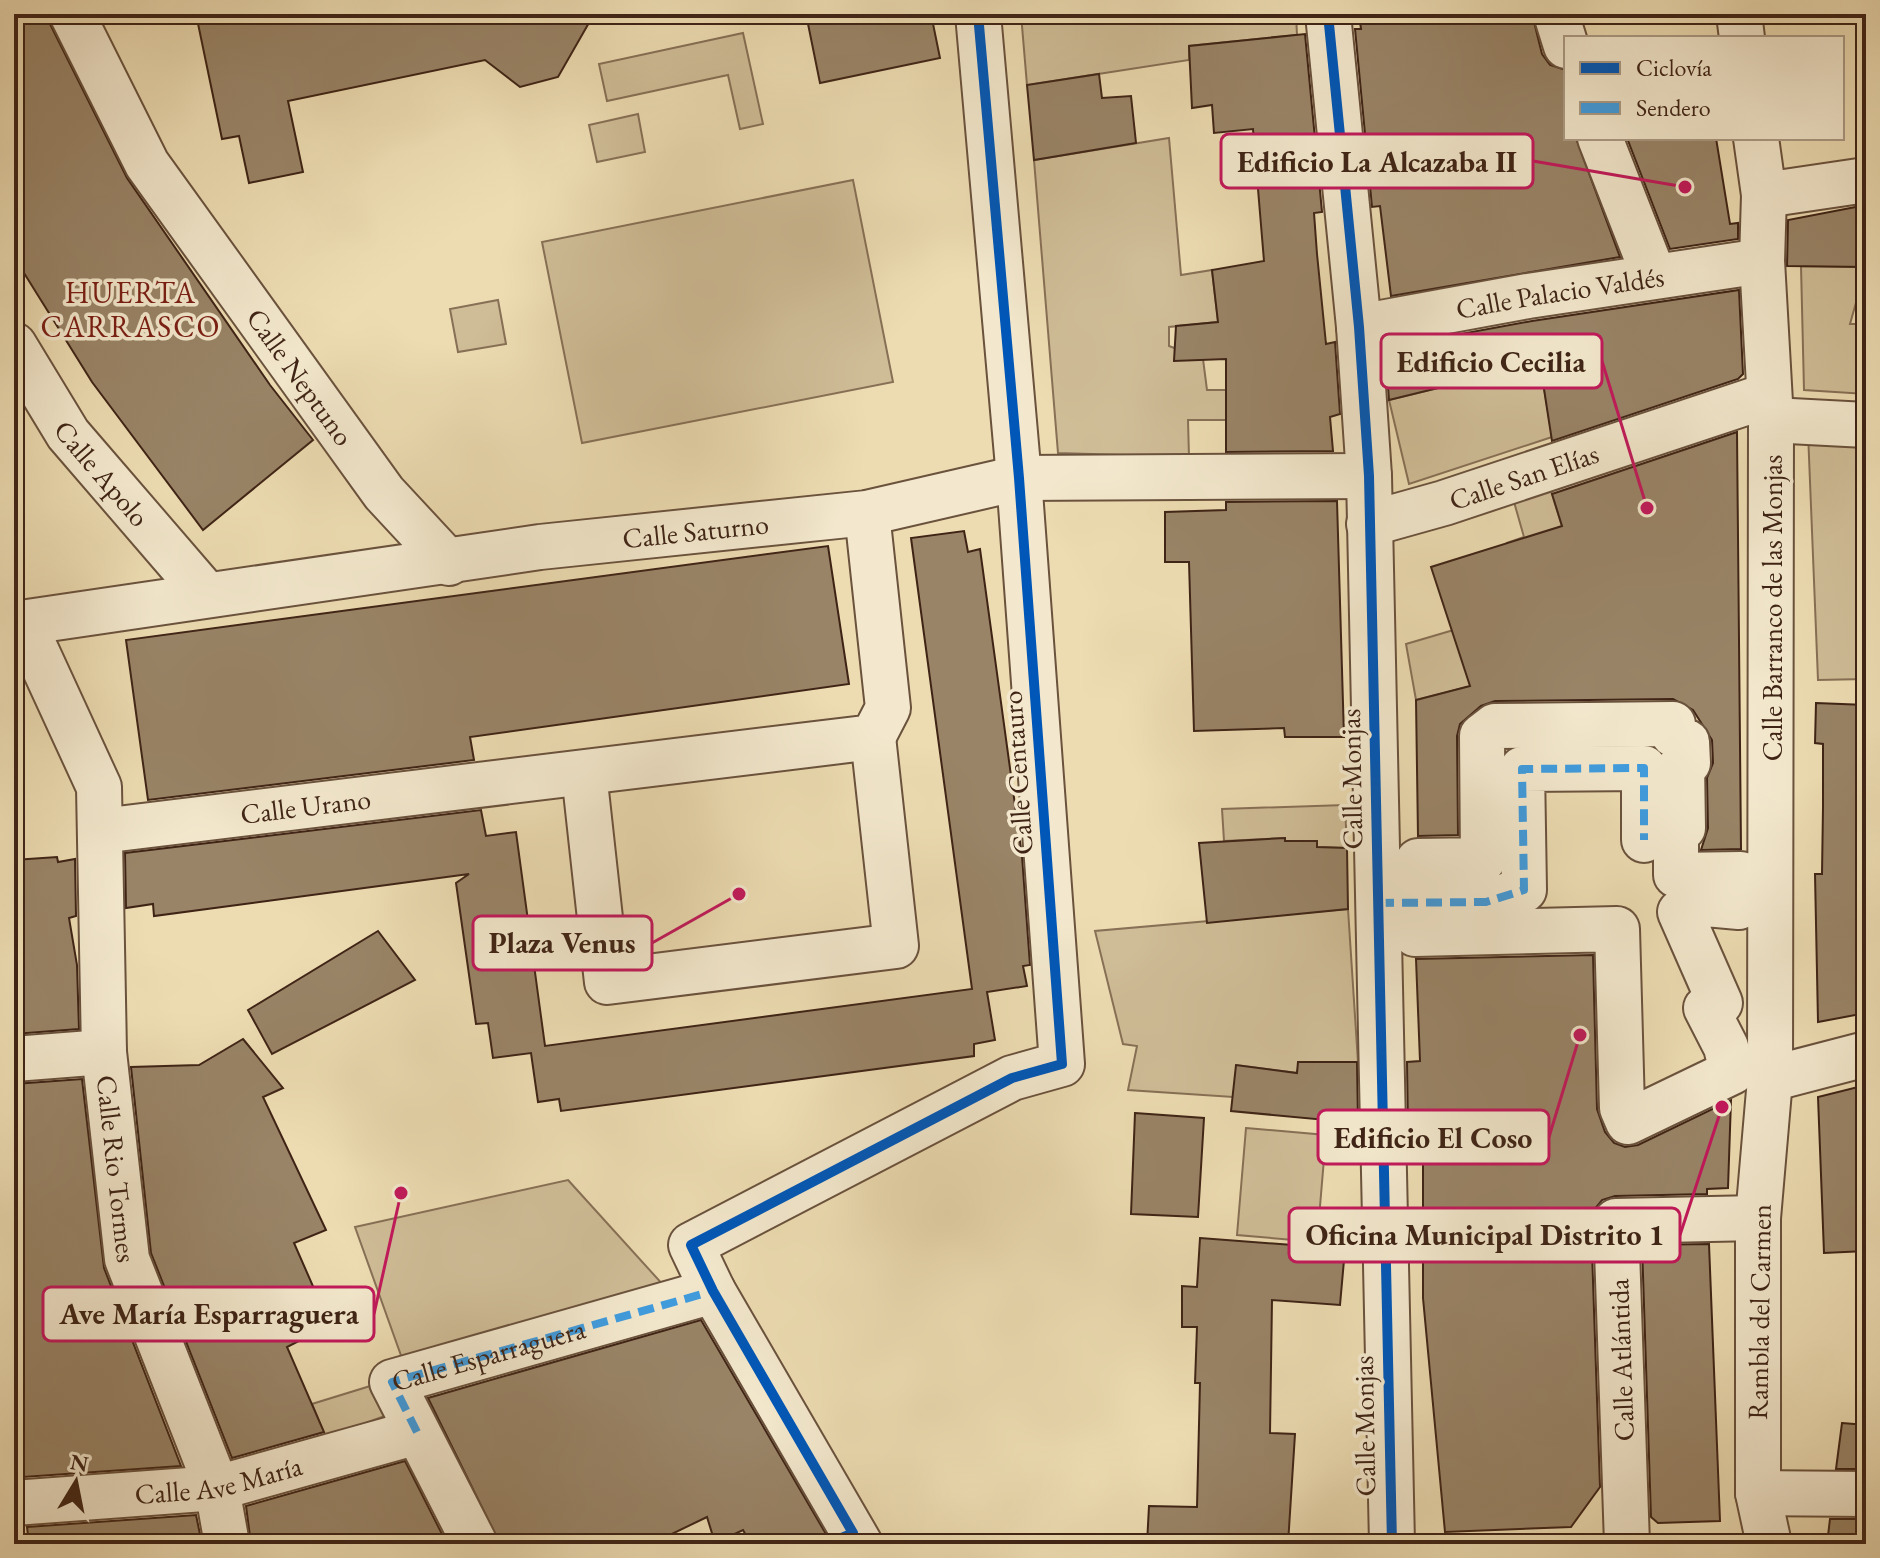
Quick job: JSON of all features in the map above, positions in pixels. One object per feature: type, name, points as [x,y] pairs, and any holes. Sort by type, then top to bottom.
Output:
[{"type":"street","name":"Calle Neptuno","points":[[72,14],[147,164],[384,493],[449,563]]},
{"type":"street","name":"Calle Centauro","points":[[713,1291],[691,1245],[1012,1078],[1062,1064],[1019,478],[978,14]]},
{"type":"street","name":"Calle Monjas","points":[[1328,14],[1359,327],[1395,903],[1392,1544]]},
{"type":"street","points":[[1556,14],[1564,40]]},
{"type":"street","points":[[1739,14],[1742,36]]},
{"type":"street","points":[[1601,140],[1654,276]]},
{"type":"street","name":"Calle Barranco de las Monjas","points":[[1756,140],[1764,195],[1762,261],[1770,407],[1773,680],[1770,1079]]},
{"type":"street","points":[[1764,195],[1866,180]]},
{"type":"street","name":"Calle Palacio Valdés","points":[[1359,327],[1654,276],[1762,261]]},
{"type":"street","name":"Calle Apolo","points":[[14,345],[68,434],[205,593]]},
{"type":"street","points":[[1770,407],[1866,425]]},
{"type":"street","name":"Calle San Elías","points":[[1369,524],[1770,407]]},
{"type":"street","name":"Calle Saturno","points":[[19,624],[205,593],[449,563],[540,547],[867,513],[1019,478],[1369,476]]},
{"type":"street","points":[[584,773],[607,982],[896,946],[867,513]]},
{"type":"street","points":[[19,624],[99,787],[101,831]]},
{"type":"street","name":"Calle Urano","points":[[101,831],[584,773],[880,722]]},
{"type":"street","points":[[1673,724],[1674,735],[1687,742],[1688,756],[1688,763],[1682,763],[1683,828],[1676,829],[1676,875],[1741,874],[1739,907],[1695,903],[1680,912],[1720,1003],[1706,1008],[1726,1047],[1732,1072],[1628,1122],[1622,1108],[1617,929],[1415,934],[1395,903],[1418,861],[1483,860],[1482,736],[1495,726],[1673,724]]},
{"type":"street","points":[[1395,903],[1486,902],[1524,890],[1522,769],[1644,768],[1644,840]]},
{"type":"street","name":"Calle Rio Tormes","points":[[101,831],[104,1052],[127,1259],[217,1488],[227,1544]]},
{"type":"street","points":[[14,1059],[104,1052]]},
{"type":"street","points":[[1770,1079],[1866,1054]]},
{"type":"street","name":"Rambla del Carmen","points":[[1769,1544],[1758,1493],[1758,1218],[1770,1079]]},
{"type":"street","name":"Calle Atlántida","points":[[1627,1544],[1616,1221],[1758,1218]]},
{"type":"street","points":[[713,1291],[847,1540]]},
{"type":"street","name":"Calle Esparraguera","points":[[475,1544],[392,1382],[713,1291]]},
{"type":"street","name":"Calle Ave María","points":[[14,1503],[217,1488],[417,1432]]},
{"type":"street","points":[[1758,1493],[1866,1494]]},
{"type":"shaded area","points":[[1021,14],[1296,14],[1297,35],[1189,46],[1189,60],[1027,85]]},
{"type":"shaded area","points":[[743,33],[763,124],[740,129],[728,75],[607,101],[599,64]]},
{"type":"shaded area","points":[[638,114],[645,152],[597,162],[589,125]]},
{"type":"shaded area","points":[[1169,138],[1181,275],[1212,270],[1218,322],[1169,327],[1169,346],[1203,359],[1207,390],[1276,390],[1226,420],[1188,420],[1189,457],[1058,453],[1034,160]]},
{"type":"shaded area","points":[[853,180],[893,382],[582,443],[542,242]]},
{"type":"shaded area","points":[[1801,266],[1866,267],[1850,324],[1866,324],[1866,394],[1804,390]]},
{"type":"shaded area","points":[[498,300],[506,344],[458,352],[450,309]]},
{"type":"shaded area","points":[[1540,363],[1552,437],[1409,484],[1389,400]]},
{"type":"shaded area","points":[[1808,432],[1866,441],[1866,679],[1818,680]]},
{"type":"shaded area","points":[[1549,484],[1572,559],[1577,659],[1416,700],[1406,644],[1525,609],[1507,543],[1524,537],[1512,495]]},
{"type":"shaded area","points":[[1345,805],[1347,848],[1317,847],[1317,841],[1285,841],[1285,838],[1224,841],[1222,809]]},
{"type":"shaded area","points":[[1348,909],[1358,1062],[1299,1062],[1297,1073],[1237,1065],[1233,1097],[1128,1090],[1137,1046],[1123,1044],[1095,931]]},
{"type":"shaded area","points":[[1246,1128],[1326,1135],[1317,1242],[1237,1235]]},
{"type":"shaded area","points":[[568,1180],[665,1287],[403,1361],[355,1227]]},
{"type":"shaded area","points":[[380,1383],[398,1411],[326,1438],[312,1404]]},
{"type":"building","points":[[14,14],[45,14],[127,178],[270,385],[313,440],[203,530],[92,382],[14,257]]},
{"type":"building","points":[[196,14],[594,14],[558,77],[520,87],[485,60],[288,101],[303,172],[249,183],[239,136],[222,139]]},
{"type":"building","points":[[806,14],[931,14],[940,58],[820,83]]},
{"type":"building","points":[[1359,14],[1532,14],[1542,54],[1550,65],[1564,69],[1564,140],[1577,140],[1620,257],[1391,296],[1380,206],[1372,207],[1355,29],[1361,29]]},
{"type":"building","points":[[1305,34],[1322,212],[1314,213],[1317,254],[1326,344],[1335,342],[1340,414],[1330,417],[1333,451],[1226,452],[1226,359],[1174,361],[1176,326],[1218,322],[1212,270],[1264,261],[1253,129],[1214,133],[1212,105],[1192,108],[1189,46]]},
{"type":"building","points":[[1099,74],[1102,98],[1131,96],[1136,143],[1034,160],[1027,85]]},
{"type":"building","points":[[1628,140],[1716,140],[1730,224],[1738,223],[1738,239],[1670,249]]},
{"type":"building","points":[[1866,205],[1866,267],[1787,266],[1788,220]]},
{"type":"building","points":[[1739,290],[1743,374],[1738,379],[1552,441],[1540,363],[1389,400],[1385,348],[1532,321]]},
{"type":"building","points":[[1737,432],[1741,849],[1701,850],[1708,828],[1707,778],[1713,763],[1712,740],[1693,710],[1673,699],[1495,701],[1481,706],[1460,724],[1457,736],[1458,835],[1418,836],[1416,700],[1470,686],[1431,567],[1562,526],[1552,494]]},
{"type":"building","points":[[1337,501],[1344,737],[1285,737],[1284,728],[1194,731],[1189,562],[1165,562],[1165,512],[1226,510],[1226,502]]},
{"type":"building","points":[[964,531],[968,552],[980,549],[1022,856],[1030,965],[1023,966],[1027,986],[987,992],[995,1040],[974,1044],[974,1056],[561,1111],[559,1099],[538,1102],[531,1053],[493,1058],[488,1023],[476,1024],[456,883],[469,874],[154,916],[153,904],[126,908],[125,853],[481,810],[486,836],[516,832],[545,1046],[972,989],[911,538]]},
{"type":"building","points":[[828,546],[849,684],[470,737],[474,760],[148,800],[126,640]]},
{"type":"building","points":[[1816,703],[1866,705],[1866,1013],[1818,1022],[1815,874],[1822,874],[1823,744],[1815,743]]},
{"type":"building","points":[[1285,838],[1285,841],[1317,841],[1317,847],[1347,848],[1348,909],[1207,923],[1199,843]]},
{"type":"building","points":[[57,857],[58,862],[75,859],[76,916],[69,918],[77,965],[79,1029],[14,1034],[14,860]]},
{"type":"building","points":[[378,931],[415,980],[272,1054],[248,1010]]},
{"type":"building","points":[[1593,955],[1597,1109],[1605,1132],[1614,1143],[1625,1147],[1638,1145],[1731,1100],[1728,1188],[1707,1189],[1707,1194],[1615,1196],[1602,1200],[1594,1210],[1591,1222],[1600,1487],[1571,1527],[1445,1532],[1423,1298],[1423,1129],[1408,1128],[1407,1062],[1420,1061],[1416,959]]},
{"type":"building","points":[[243,1039],[283,1088],[263,1097],[326,1230],[294,1243],[330,1325],[287,1347],[324,1432],[232,1458],[151,1253],[131,1067],[199,1065]]},
{"type":"building","points":[[1298,1062],[1357,1062],[1358,1123],[1231,1111],[1236,1065],[1297,1073]]},
{"type":"building","points":[[82,1079],[104,1268],[181,1466],[23,1477],[23,1472],[14,1473],[14,1084]]},
{"type":"building","points":[[1866,1085],[1866,1251],[1824,1253],[1818,1097]]},
{"type":"building","points":[[1135,1113],[1204,1118],[1198,1217],[1131,1214]]},
{"type":"building","points":[[1200,1238],[1345,1249],[1340,1305],[1272,1300],[1270,1433],[1295,1434],[1288,1544],[1147,1544],[1149,1506],[1197,1507],[1200,1383],[1195,1383],[1197,1327],[1182,1327],[1182,1286],[1197,1287]]},
{"type":"building","points":[[1709,1244],[1720,1521],[1658,1523],[1651,1517],[1642,1245]]},
{"type":"building","points":[[701,1320],[826,1534],[805,1544],[751,1544],[743,1530],[715,1543],[707,1517],[651,1544],[500,1544],[428,1398]]},
{"type":"building","points":[[1842,1423],[1866,1425],[1866,1469],[1836,1469]]},
{"type":"building","points":[[405,1461],[447,1544],[251,1544],[246,1506]]},
{"type":"building","points":[[196,1515],[202,1544],[29,1544],[27,1527]]},
{"type":"building","points":[[1830,1519],[1866,1519],[1866,1544],[1827,1544]]},
{"type":"marked path","points":[[1378,903],[1486,902],[1524,890],[1522,769],[1644,768],[1644,840]]},
{"type":"marked path","points":[[417,1432],[392,1382],[713,1291]]},
{"type":"cycle path","points":[[827,1544],[853,1533],[713,1291],[691,1245],[1012,1078],[1062,1064],[1019,478],[978,14]]},
{"type":"cycle path","points":[[1328,14],[1359,327],[1369,476],[1392,1544]]},
{"type":"place","name":"Edificio La Alcazaba II","points":[[1685,187]]},
{"type":"place","name":"Edificio Cecilia","points":[[1647,508]]},
{"type":"place","name":"Plaza Venus","points":[[739,894]]},
{"type":"place","name":"Edificio El Coso","points":[[1580,1035]]},
{"type":"place","name":"Oficina Municipal Distrito 1","points":[[1722,1107]]},
{"type":"place","name":"Ave María Esparraguera","points":[[401,1193]]},
{"type":"district","name":"HUERTA CARRASCO","points":[[131,309]]}]
